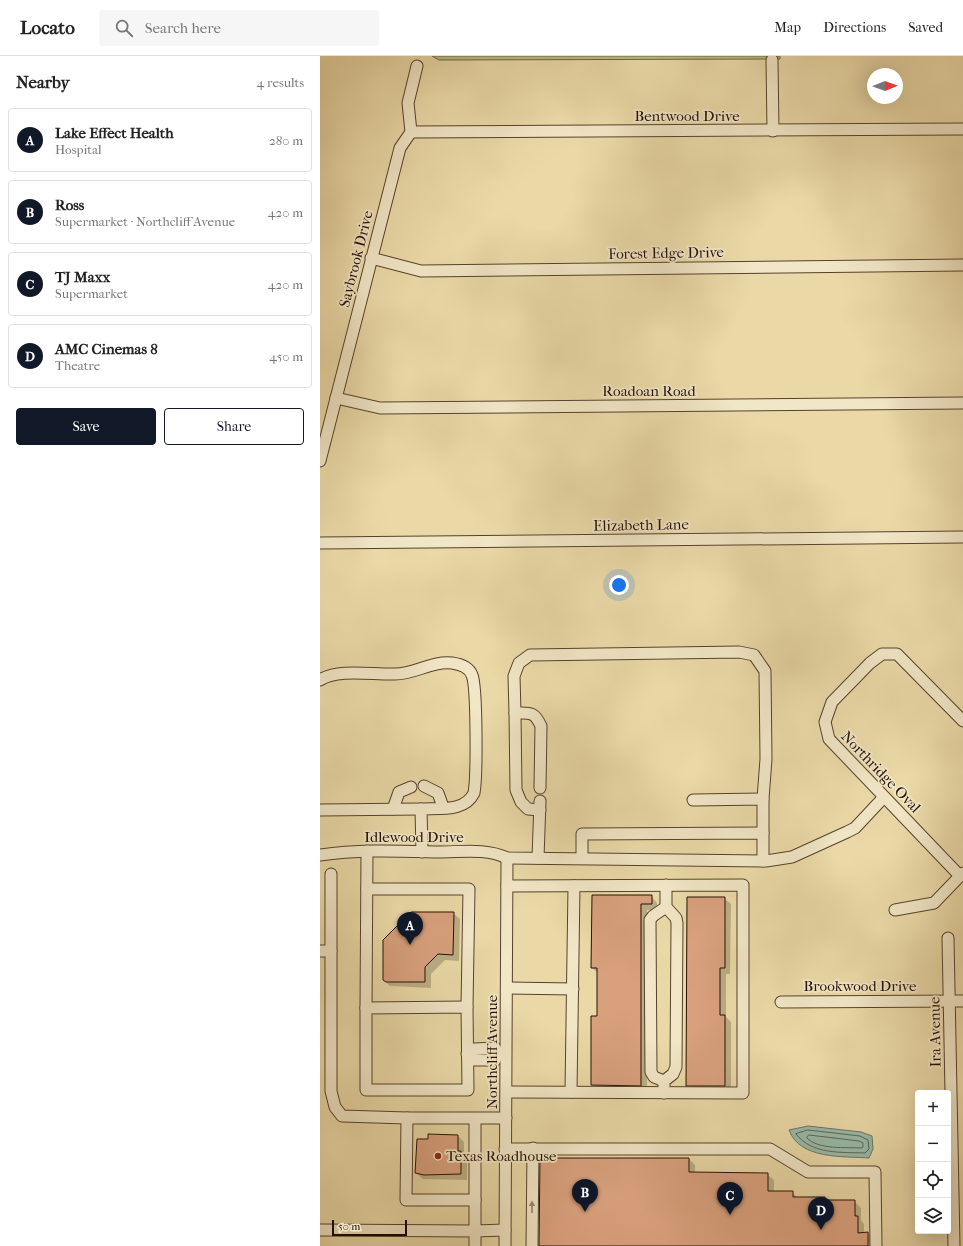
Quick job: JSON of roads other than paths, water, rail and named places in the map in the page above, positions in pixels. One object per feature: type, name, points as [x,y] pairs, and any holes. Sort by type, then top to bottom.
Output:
[{"type":"street","points":[[772,60],[773,131]]},
{"type":"street","points":[[411,132],[408,103],[417,66]]},
{"type":"street","name":"Bentwood Drive","points":[[411,132],[963,129]]},
{"type":"street","name":"Saybrook Drive","points":[[320,461],[400,148],[411,132]]},
{"type":"street","name":"Forest Edge Drive","points":[[371,258],[421,271],[963,265]]},
{"type":"street","name":"Roadoan Road","points":[[336,398],[380,408],[963,403]]},
{"type":"street","name":"Elizabeth Lane","points":[[320,543],[963,537]]},
{"type":"street","points":[[538,858],[540,806],[528,810],[521,802],[516,790],[516,713],[514,676],[519,662],[530,655],[739,652],[754,655],[765,671],[766,759],[763,799],[763,861]]},
{"type":"street","name":"Northridge Oval","points":[[962,874],[884,797],[829,739],[825,722],[832,702],[870,663],[882,654],[897,654],[963,721]]},
{"type":"street","points":[[320,680],[338,674],[404,673],[436,664],[452,663],[466,668],[471,673],[475,691],[474,793],[472,799],[460,806],[421,809],[320,810]]},
{"type":"street","points":[[516,713],[530,713],[536,717],[541,726],[540,788]]},
{"type":"street","points":[[424,786],[438,793],[443,807]]},
{"type":"street","points":[[393,809],[399,792],[411,787]]},
{"type":"street","name":"Idlewood Drive","points":[[320,855],[367,851],[494,853],[507,858],[763,861],[792,857],[855,828],[884,797]]},
{"type":"street","points":[[693,800],[763,799]]},
{"type":"street","points":[[421,809],[422,852]]},
{"type":"street","points":[[582,858],[582,834],[763,833]]},
{"type":"street","points":[[367,851],[366,1090],[468,1090],[467,1007],[469,889],[367,889]]},
{"type":"street","name":"Northcliff Avenue","points":[[505,1246],[505,1149],[507,1092],[503,1054],[507,988],[507,858]]},
{"type":"street","points":[[331,874],[326,951],[331,1089],[335,1107],[342,1116],[407,1118],[506,1118]]},
{"type":"street","points":[[895,910],[934,903],[962,874]]},
{"type":"street","points":[[507,886],[742,885],[743,1093],[507,1092]]},
{"type":"street","points":[[571,1092],[574,886]]},
{"type":"street","points":[[664,1081],[673,1074],[676,1067],[677,923],[676,918],[666,907],[666,886]]},
{"type":"street","points":[[664,1081],[654,1077],[651,1072],[650,920],[653,916],[666,907]]},
{"type":"street","name":"Ira Avenue","points":[[948,938],[954,1246]]},
{"type":"street","points":[[507,988],[573,989]]},
{"type":"street","name":"Brookwood Drive","points":[[781,1002],[963,1001]]},
{"type":"street","points":[[366,1008],[467,1007]]},
{"type":"street","points":[[467,1054],[474,1048],[495,1048],[503,1054]]},
{"type":"street","points":[[664,1081],[664,1093]]},
{"type":"street","points":[[407,1118],[406,1200],[475,1200]]},
{"type":"street","points":[[475,1118],[475,1246]]},
{"type":"street","points":[[532,1246],[533,1148]]},
{"type":"street","points":[[505,1149],[770,1149],[808,1172],[875,1172],[876,1246]]},
{"type":"street","points":[[320,1230],[505,1230]]},
{"type":"water","points":[[808,1126],[861,1132],[872,1136],[873,1149],[869,1158],[836,1156],[813,1152],[803,1147],[795,1140],[789,1130]]},
{"type":"place","name":"Lake Effect Health","points":[[410,945]]},
{"type":"place","name":"Texas Roadhouse","points":[[438,1156]]},
{"type":"place","name":"Ross","points":[[585,1212]]},
{"type":"place","name":"TJ Maxx","points":[[730,1215]]},
{"type":"place","name":"AMC Cinemas 8","points":[[821,1230]]}]
